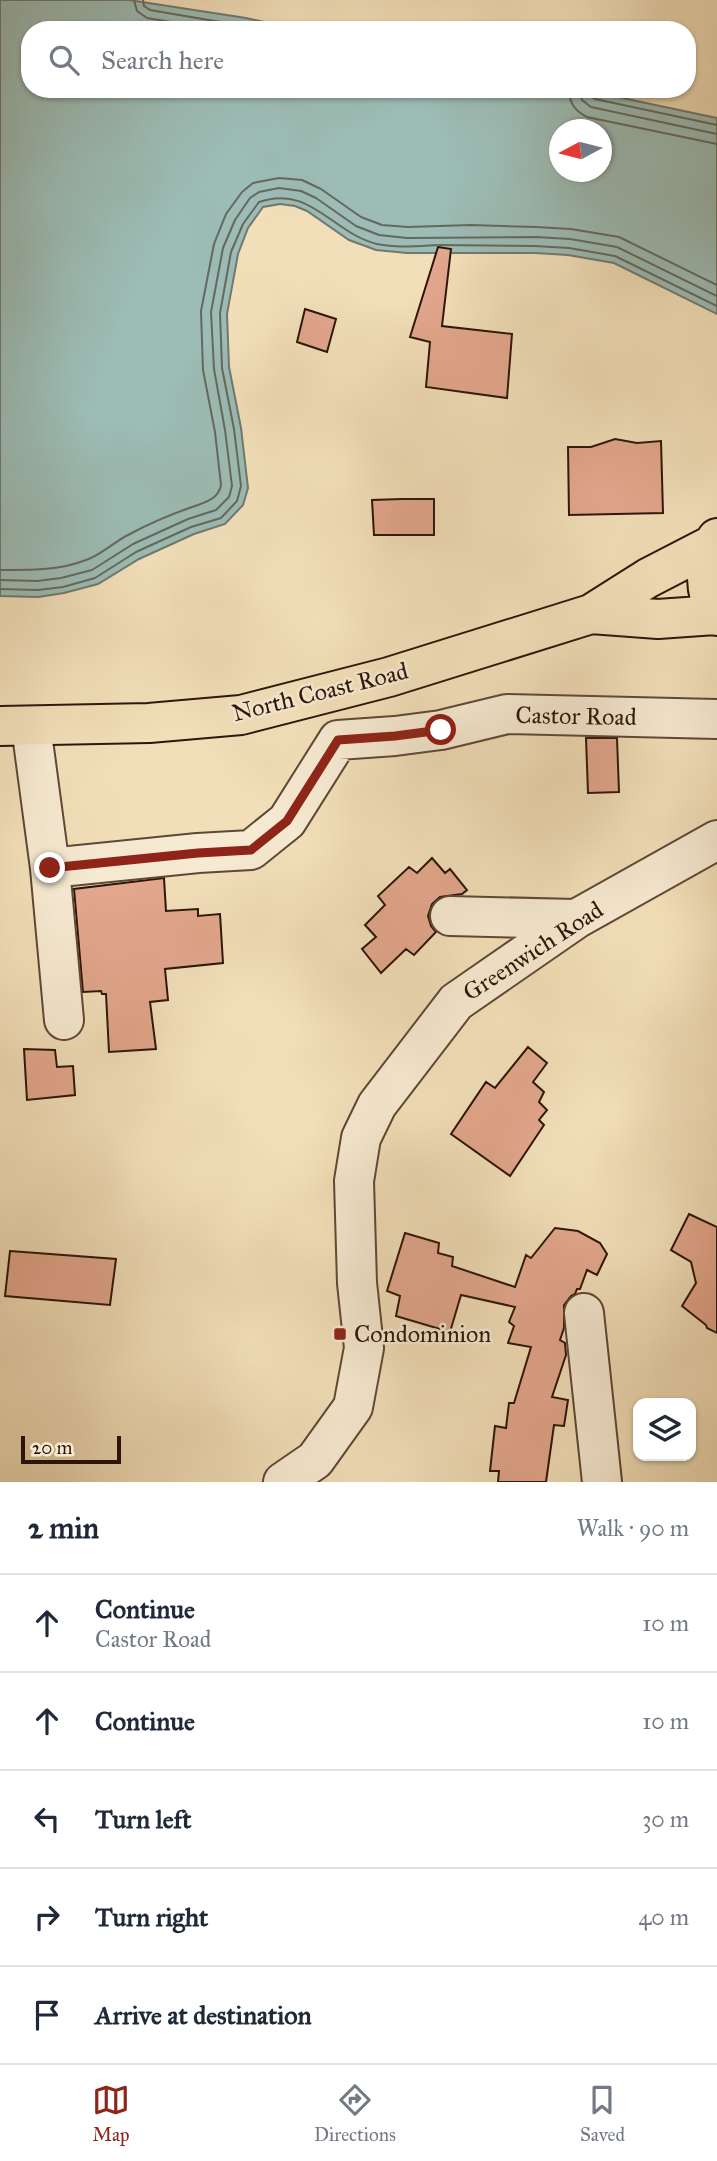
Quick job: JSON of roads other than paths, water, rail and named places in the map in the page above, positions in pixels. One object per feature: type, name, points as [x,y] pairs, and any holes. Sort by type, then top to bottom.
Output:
[{"type":"main road","points":[[591,614],[648,578],[715,541]]},
{"type":"main road","points":[[591,614],[658,619],[716,616],[706,570],[715,541]]},
{"type":"main road","name":"North Coast Road","points":[[16,726],[149,723],[241,715],[389,677],[591,614]]},
{"type":"street","name":"Castor Road","points":[[50,868],[251,850],[287,821],[338,740],[441,730],[506,714],[717,719]]},
{"type":"street","points":[[16,726],[50,868],[64,1020]]},
{"type":"street","name":"Greenwich Road","points":[[283,1482],[315,1460],[353,1408],[364,1348],[357,1283],[354,1181],[361,1138],[377,1105],[456,1002],[576,919],[717,840]]},
{"type":"street","points":[[450,916],[576,919]]},
{"type":"street","points":[[584,1313],[603,1482]]},
{"type":"water","points":[[0,0],[129,0],[260,21],[21,21],[21,98],[623,98],[717,118],[717,314],[614,263],[568,255],[535,253],[407,253],[376,250],[349,240],[307,211],[295,206],[280,204],[263,207],[248,228],[238,254],[227,314],[229,367],[241,428],[248,488],[243,505],[225,524],[194,534],[139,559],[98,584],[38,597],[0,596]]},
{"type":"place","name":"Condominion","points":[[340,1334]]}]
